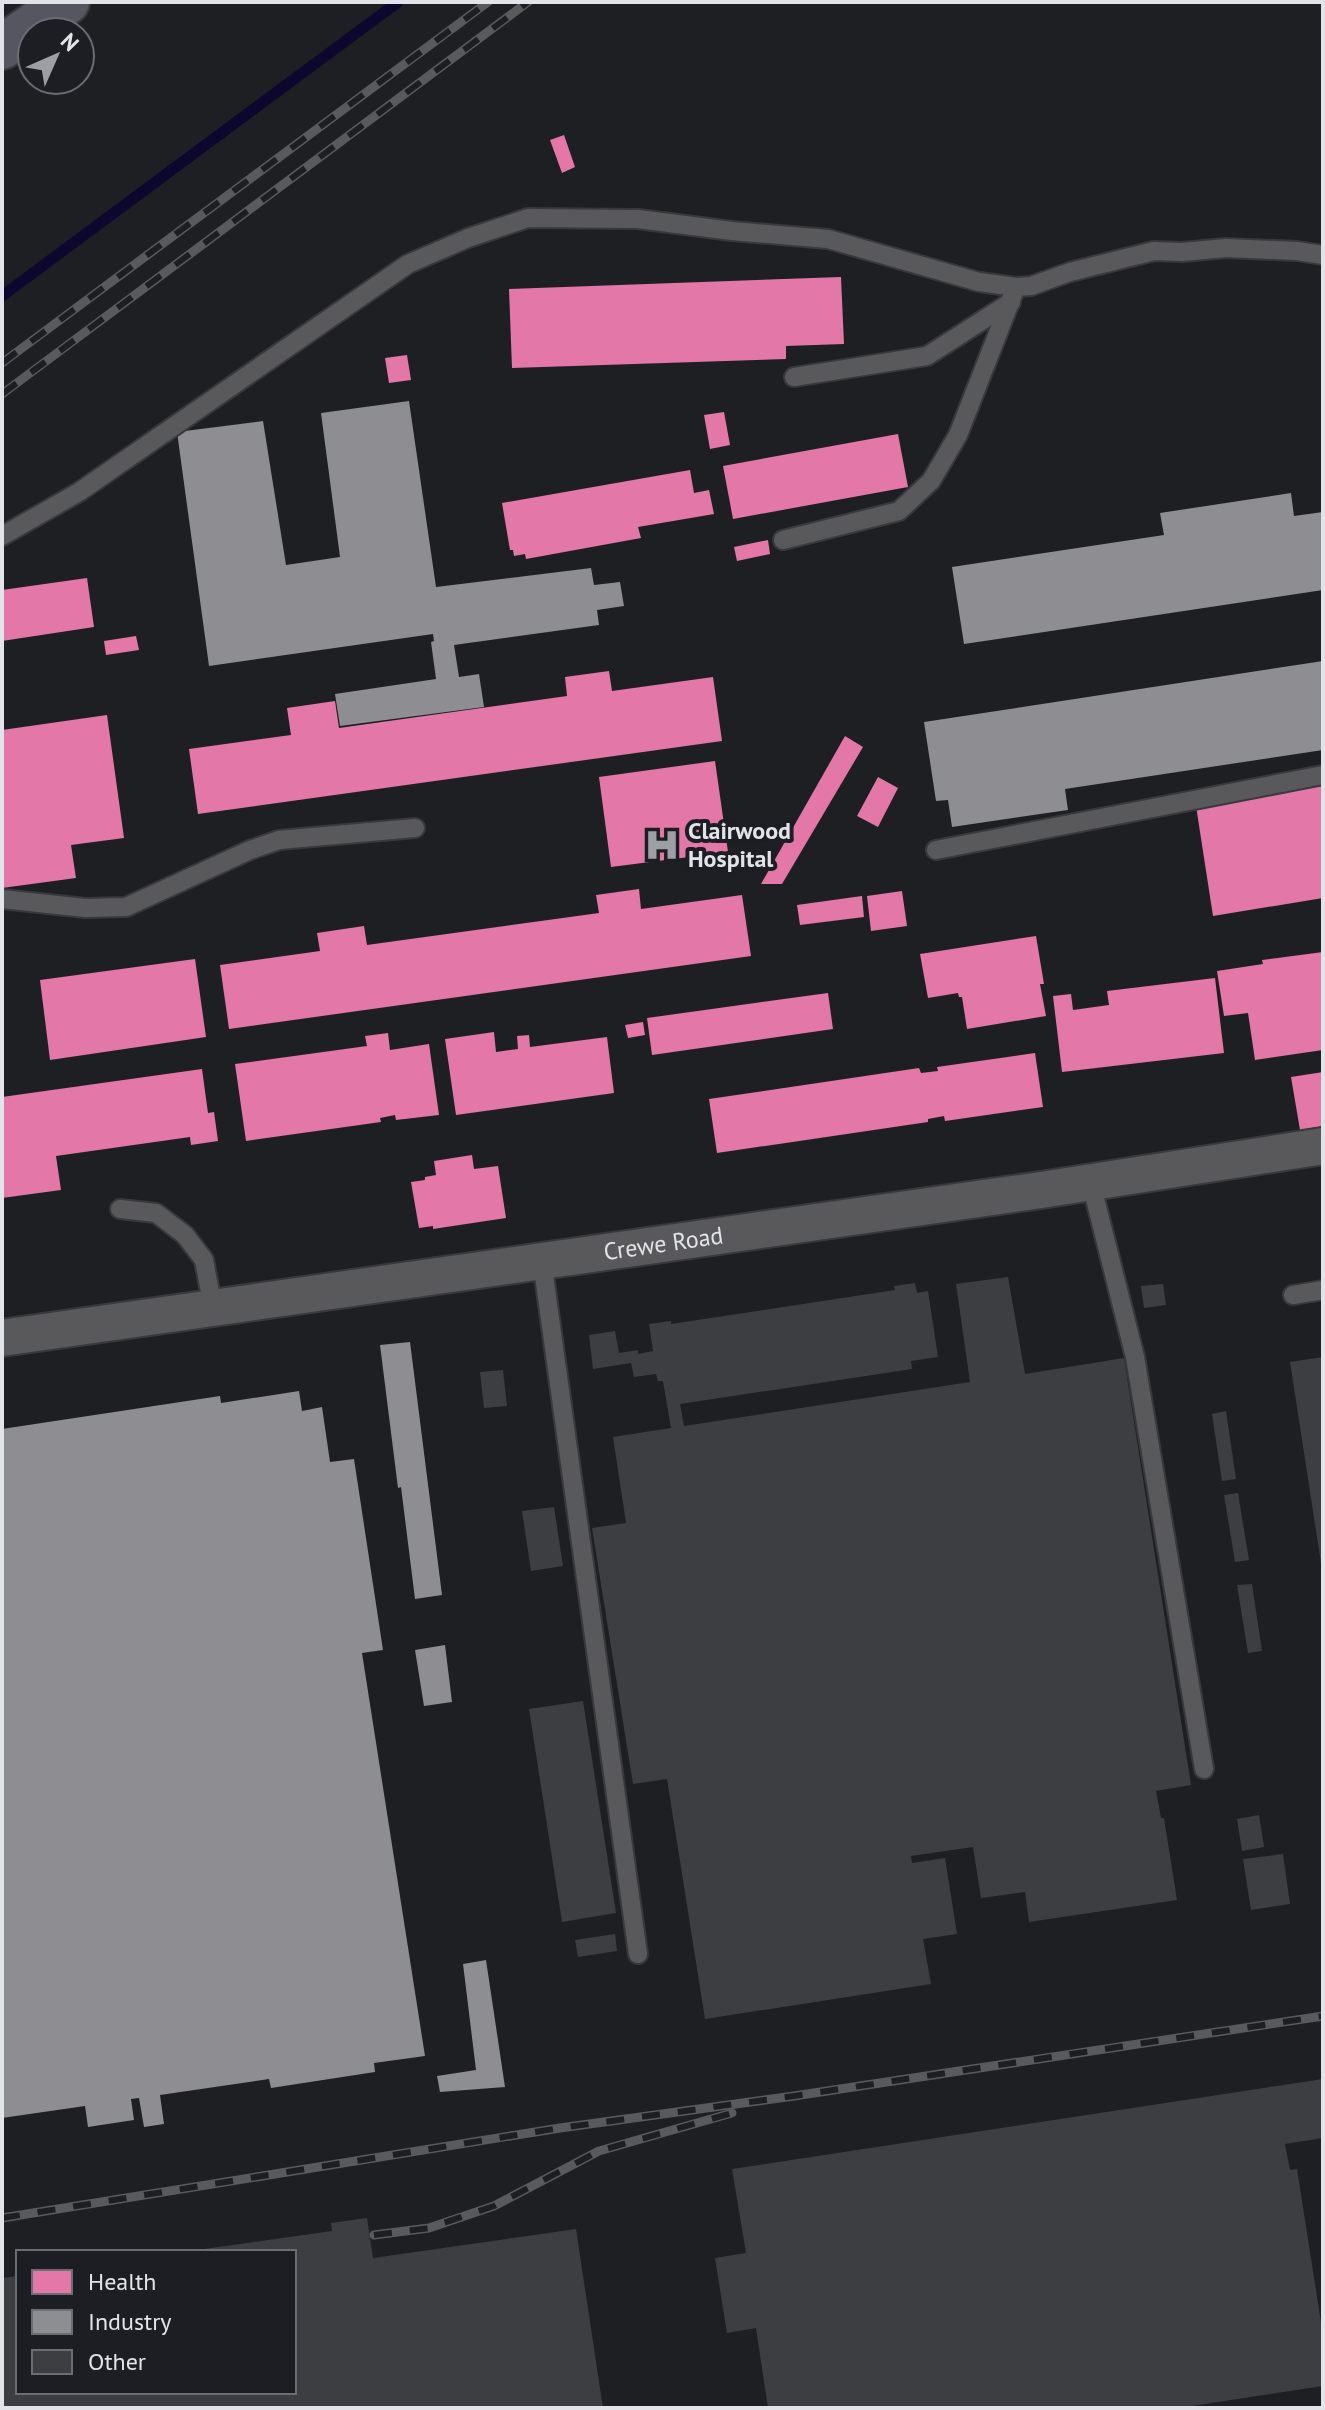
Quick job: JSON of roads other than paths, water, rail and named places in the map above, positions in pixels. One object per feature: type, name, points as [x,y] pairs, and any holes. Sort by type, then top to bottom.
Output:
[{"type":"highway","points":[[2,47],[67,2]]},
{"type":"street","name":"Crewe Road","points":[[2,1338],[1091,1183],[1323,1146]]},
{"type":"lane","points":[[2,536],[79,492],[408,264],[468,238],[528,218],[638,219],[828,239],[1013,294]]},
{"type":"lane","points":[[794,377],[927,356],[1013,294],[1070,272],[1154,251],[1226,248],[1323,255]]},
{"type":"lane","points":[[783,540],[899,511],[931,481],[958,435],[1013,294]]},
{"type":"lane","points":[[936,850],[1323,775]]},
{"type":"lane","points":[[2,899],[85,908],[126,907],[250,850],[279,840],[415,828]]},
{"type":"lane","points":[[1091,1183],[1135,1357],[1204,1769]]},
{"type":"lane","points":[[120,1209],[156,1213],[185,1235],[204,1260],[213,1308]]},
{"type":"lane","points":[[542,1261],[638,1954]]},
{"type":"lane","points":[[1293,1295],[1323,1290]]},
{"type":"waterway","points":[[2,296],[398,2]]},
{"type":"railway","points":[[2,363],[488,2]]},
{"type":"railway","points":[[2,394],[528,2]]},
{"type":"railway","points":[[2,2218],[560,2128],[1323,2016]]},
{"type":"railway","points":[[374,2235],[429,2228],[494,2206],[599,2151],[732,2113]]},
{"type":"place","name":"Clairwood Hospital","points":[[662,845]]}]
